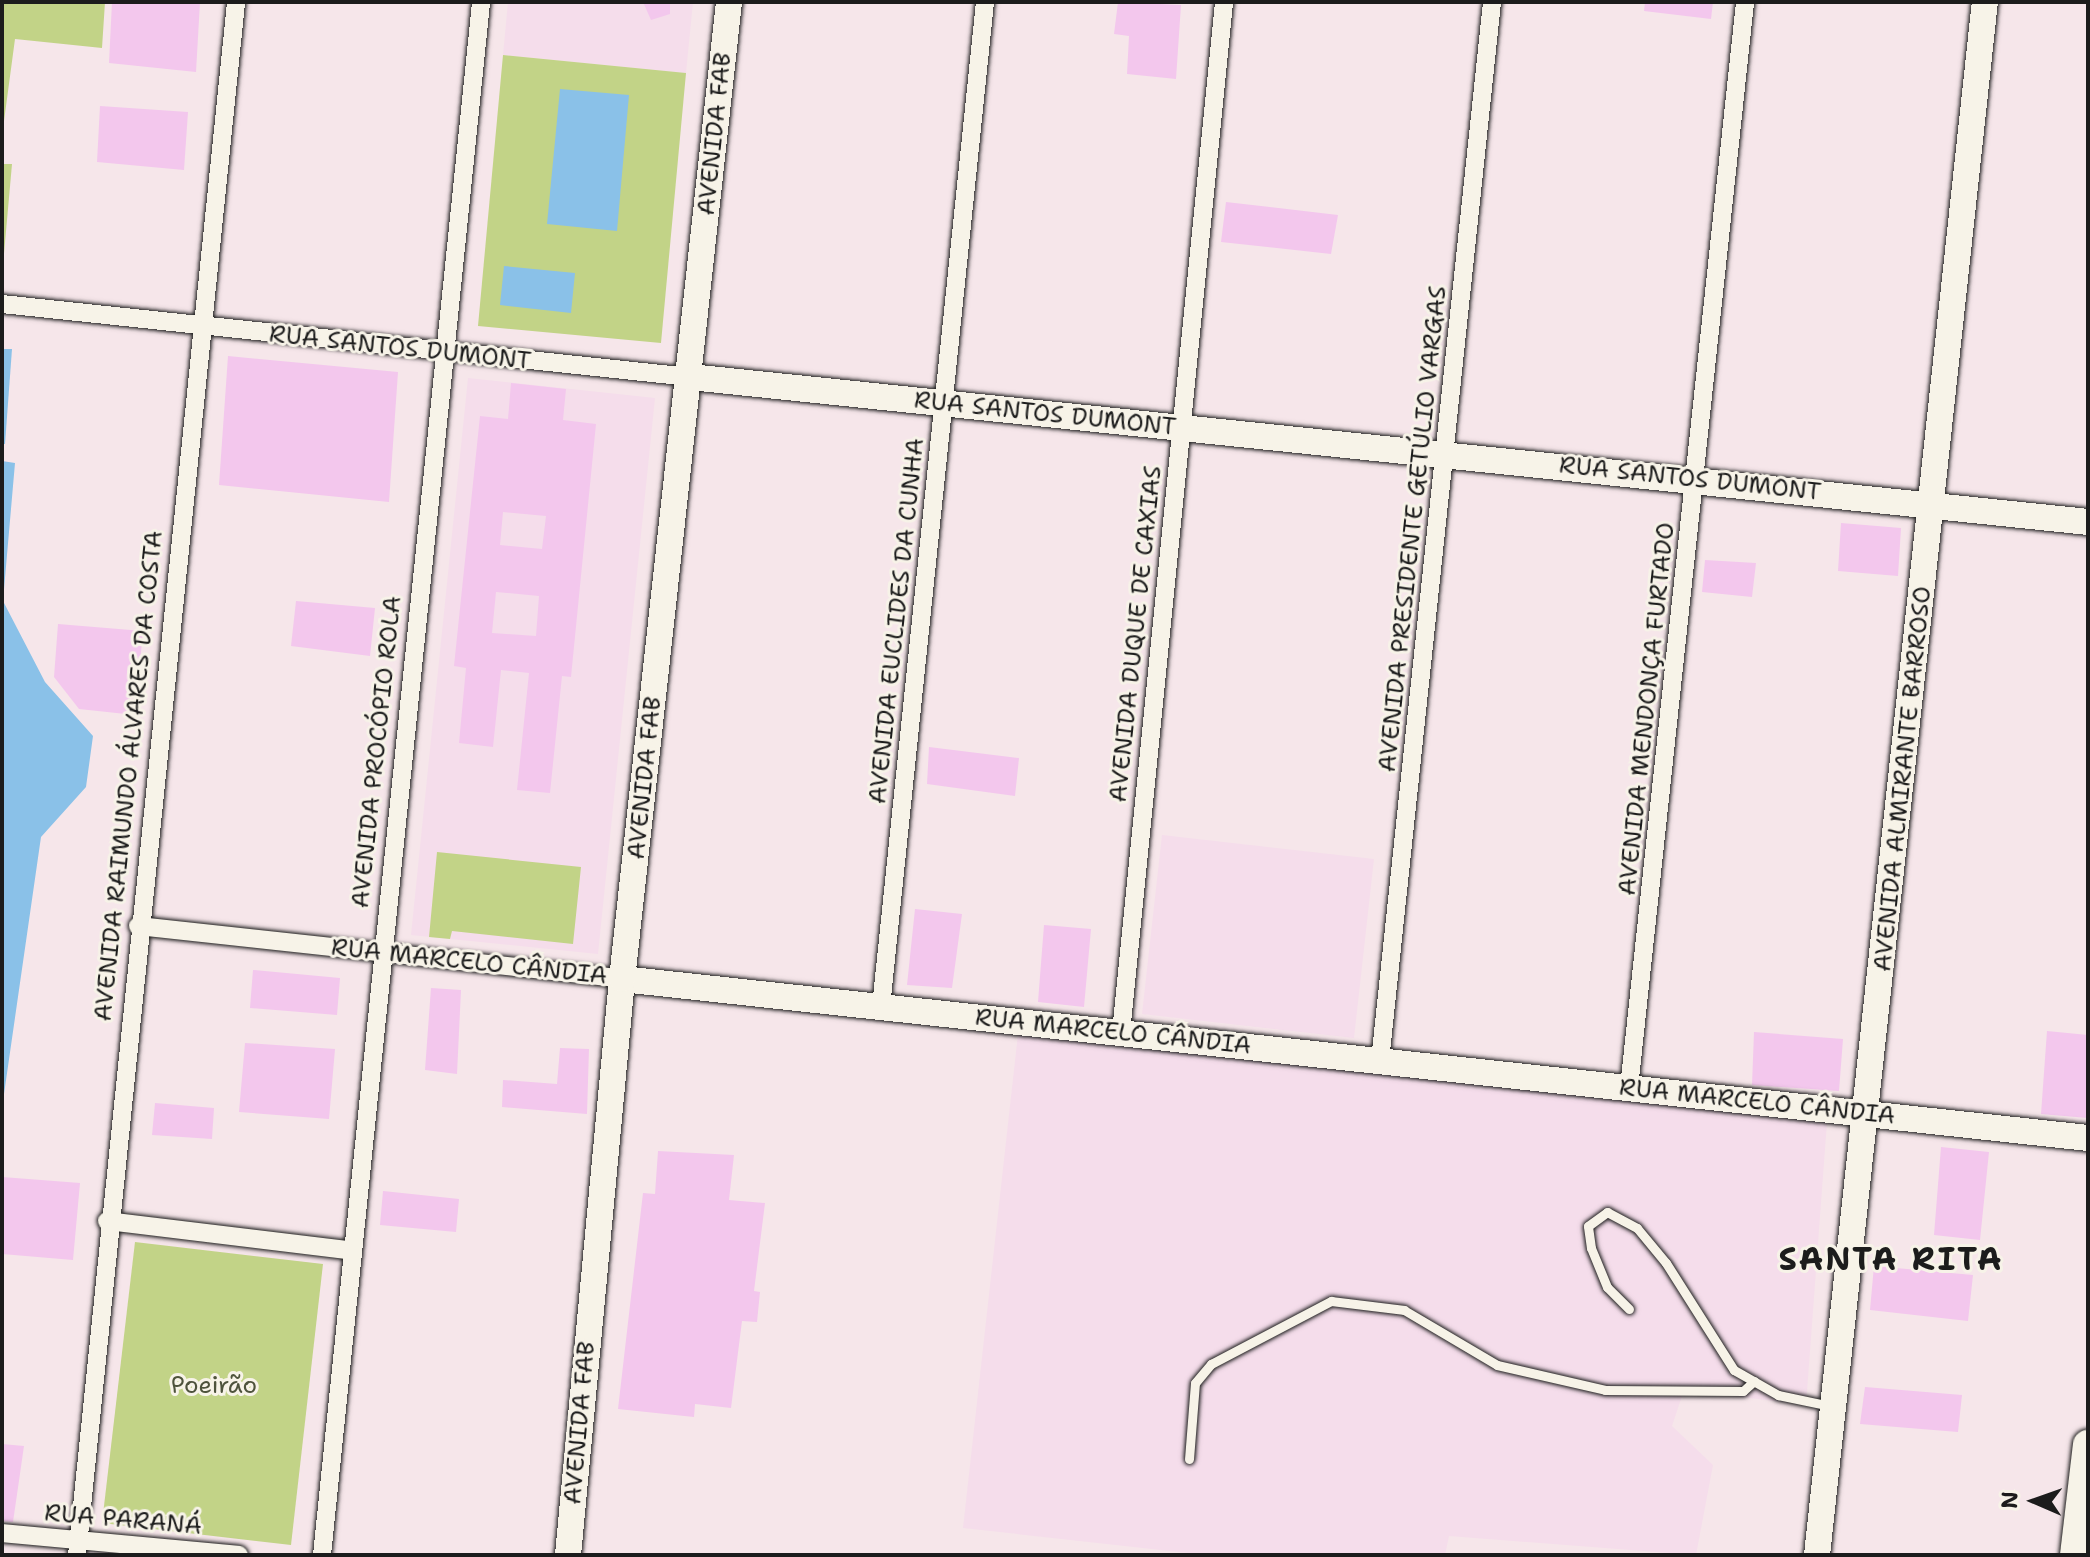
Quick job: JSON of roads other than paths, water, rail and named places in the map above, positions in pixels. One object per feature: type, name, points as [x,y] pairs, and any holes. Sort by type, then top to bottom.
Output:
[{"type":"main road","points":[[2075,1555],[2088,1445]]},
{"type":"street","name":"AVENIDA RAIMUNDO ÁLVARES DA COSTA","points":[[78,1547],[107,1221],[236,2]]},
{"type":"street","name":"AVENIDA PROCÓPIO ROLA","points":[[322,1555],[348,1250],[481,2]]},
{"type":"street","name":"AVENIDA FAB","points":[[568,1555],[622,979],[729,2]]},
{"type":"street","name":"AVENIDA EUCLIDES DA CUNHA","points":[[881,1007],[985,2]]},
{"type":"street","name":"AVENIDA DUQUE DE CAXIAS","points":[[1121,1033],[1224,2]]},
{"type":"street","name":"AVENIDA PRESIDENTE GETÚLIO VARGAS","points":[[1380,1061],[1492,2]]},
{"type":"street","name":"AVENIDA MENDONÇA FURTADO","points":[[1629,1088],[1745,2]]},
{"type":"street","name":"AVENIDA ALMIRANTE BARROSO","points":[[1817,1555],[1868,1114],[1985,2]]},
{"type":"street","name":"RUA SANTOS DUMONT","points":[[2,304],[200,328],[1181,429],[1696,477],[2088,522]]},
{"type":"street","name":"RUA MARCELO CÂNDIA","points":[[138,926],[2088,1138]]},
{"type":"street","points":[[107,1221],[348,1250]]},
{"type":"street","name":"RUA PARANÁ","points":[[2,1533],[78,1547],[239,1555]]},
{"type":"lane","points":[[1629,1309],[1607,1287],[1591,1248],[1588,1226],[1607,1212],[1637,1228],[1734,1370],[1778,1395],[1834,1407]]},
{"type":"lane","points":[[1189,1459],[1195,1383],[1211,1364],[1331,1301],[1404,1310],[1497,1365],[1605,1390],[1743,1391],[1754,1381]]},
{"type":"water","points":[[560,89],[629,95],[617,231],[547,224]]},
{"type":"water","points":[[504,266],[575,273],[571,313],[500,305]]},
{"type":"water","points":[[2,349],[12,349],[5,444],[2,444]]},
{"type":"water","points":[[2,461],[15,463],[3,601],[45,682],[93,736],[86,787],[41,837],[2,1108]]},
{"type":"district","name":"SANTA RITA","points":[[1891,1259]]},
{"type":"park label","name":"Poeirão","points":[[214,1386]]}]
